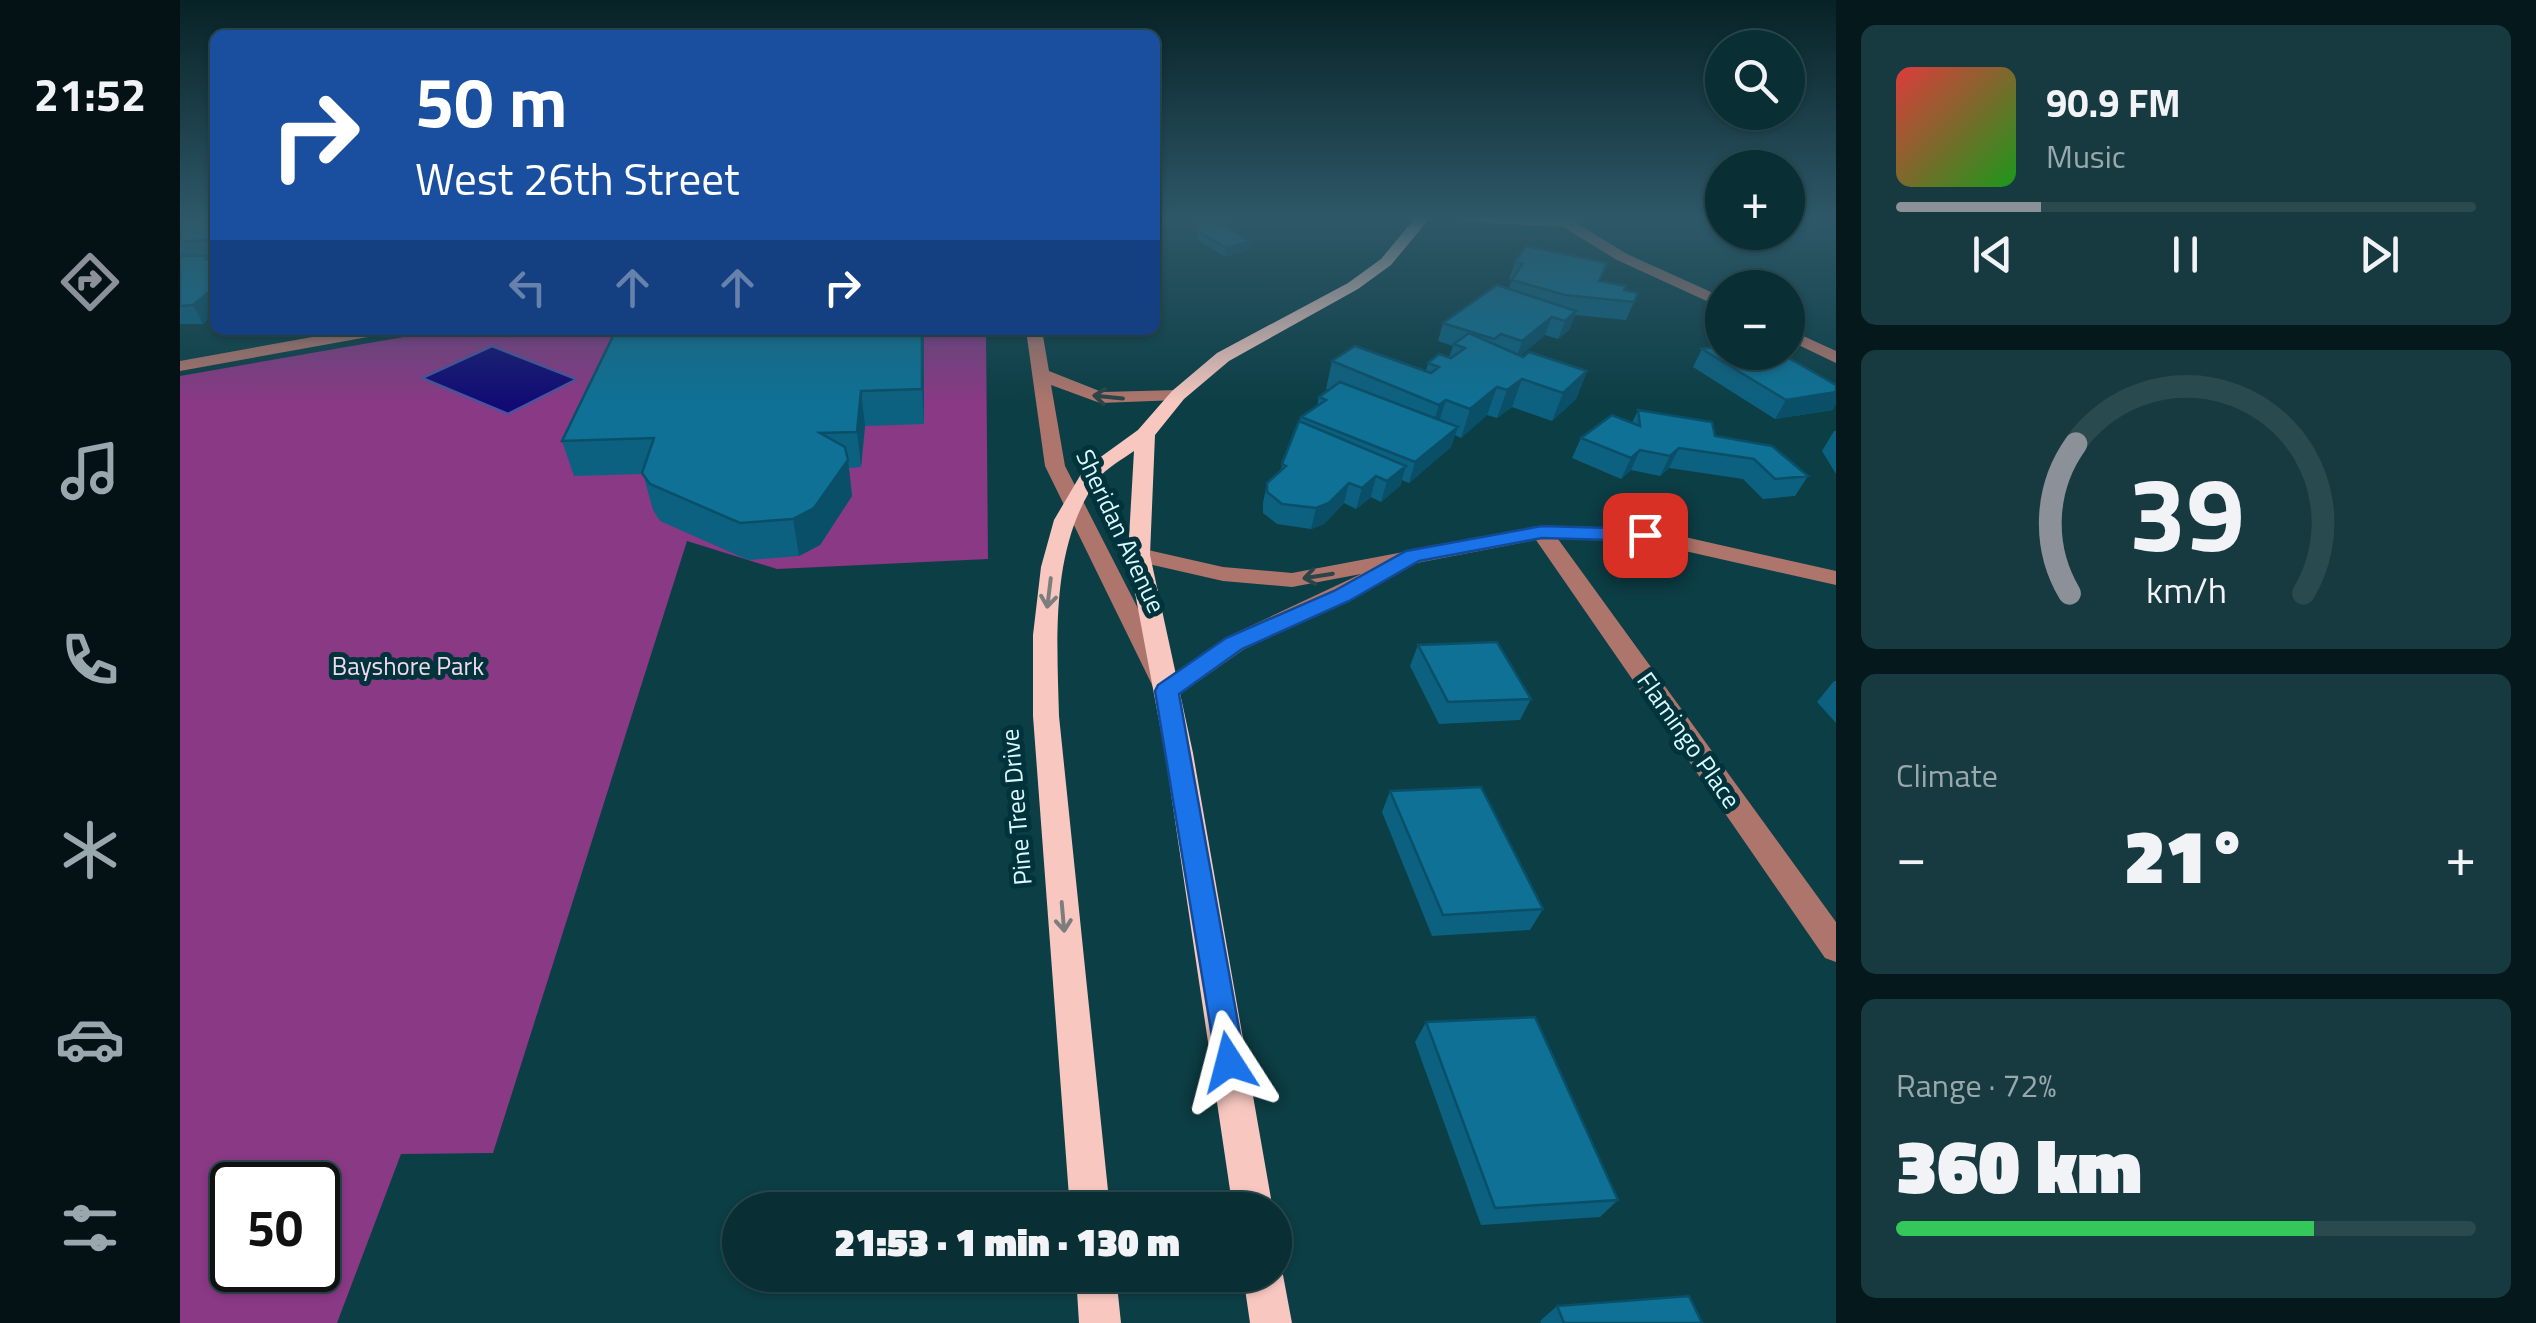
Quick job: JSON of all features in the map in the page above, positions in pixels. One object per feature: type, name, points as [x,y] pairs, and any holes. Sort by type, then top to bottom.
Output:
[{"type":"main road","name":"Pine Tree Drive","points":[[1088,1192],[1049,767],[1045,672],[1052,567],[1058,540],[1074,499],[1090,473],[1145,434],[1178,395],[1244,343],[1361,280]]},
{"type":"main road","points":[[1145,434],[1140,556],[1167,691],[1250,1192]]},
{"type":"main road","points":[[1097,1292],[1100,1323]]},
{"type":"main road","points":[[1266,1292],[1271,1323]]},
{"type":"street","points":[[1670,280],[1705,295]]},
{"type":"street","points":[[180,366],[351,335]]},
{"type":"street","name":"Sheridan Avenue","points":[[1035,335],[1055,466],[1167,691]]},
{"type":"street","points":[[1805,342],[1836,358]]},
{"type":"street","points":[[1042,374],[1100,398],[1178,395]]},
{"type":"street","points":[[1140,556],[1275,580],[1322,576],[1542,532],[1645,535],[1836,578]]},
{"type":"street","name":"Flamingo Place","points":[[1542,532],[1836,948]]},
{"type":"street","points":[[1167,691],[1234,644],[1341,596],[1413,556]]},
{"type":"green space","name":"Bayshore Park","points":[[415,335],[986,335],[988,559],[777,569],[687,541],[493,1153],[401,1154],[337,1323],[180,1323],[180,376]]},
{"type":"shaded area","points":[[492,346],[577,379],[508,414],[422,378]]},
{"type":"building","points":[[180,280],[210,280],[210,291],[193,305],[180,306]]},
{"type":"building","points":[[1512,280],[1600,280],[1638,293],[1634,302],[1565,295]]},
{"type":"building","points":[[1497,285],[1576,311],[1565,321],[1552,317],[1522,341],[1501,334],[1494,339],[1443,323]]},
{"type":"building","points":[[1469,333],[1523,357],[1529,352],[1587,371],[1563,393],[1522,379],[1507,390],[1497,387],[1470,409],[1446,400],[1439,405],[1332,361],[1355,346],[1431,373],[1439,367],[1428,363],[1439,354],[1451,358],[1465,348],[1454,344]]},
{"type":"building","points":[[614,335],[922,335],[922,389],[861,391],[857,432],[820,433],[845,447],[848,460],[814,508],[793,519],[740,523],[650,484],[642,473],[654,438],[562,441]]},
{"type":"building","points":[[1805,367],[1836,385],[1836,392],[1786,400],[1737,370]]},
{"type":"building","points":[[1340,382],[1458,427],[1415,462],[1301,417],[1326,400],[1319,397]]},
{"type":"building","points":[[1638,410],[1712,422],[1715,436],[1772,446],[1808,476],[1775,479],[1754,459],[1679,448],[1670,456],[1640,450],[1631,458],[1581,438],[1612,415],[1640,426]]},
{"type":"building","points":[[1299,421],[1406,466],[1387,481],[1376,476],[1362,488],[1349,483],[1329,503],[1316,508],[1282,504],[1267,492],[1267,483],[1286,466],[1282,464]]},
{"type":"building","points":[[1497,642],[1531,699],[1448,702],[1418,645]]},
{"type":"building","points":[[1481,787],[1543,909],[1443,915],[1390,791]]},
{"type":"building","points":[[1535,1017],[1618,1200],[1495,1208],[1426,1022]]},
{"type":"building","points":[[1689,1296],[1702,1323],[1564,1323],[1557,1306]]},
{"type":"route","points":[[1229,1062],[1167,691],[1252,634],[1341,596],[1413,556],[1542,532],[1645,535]]}]
